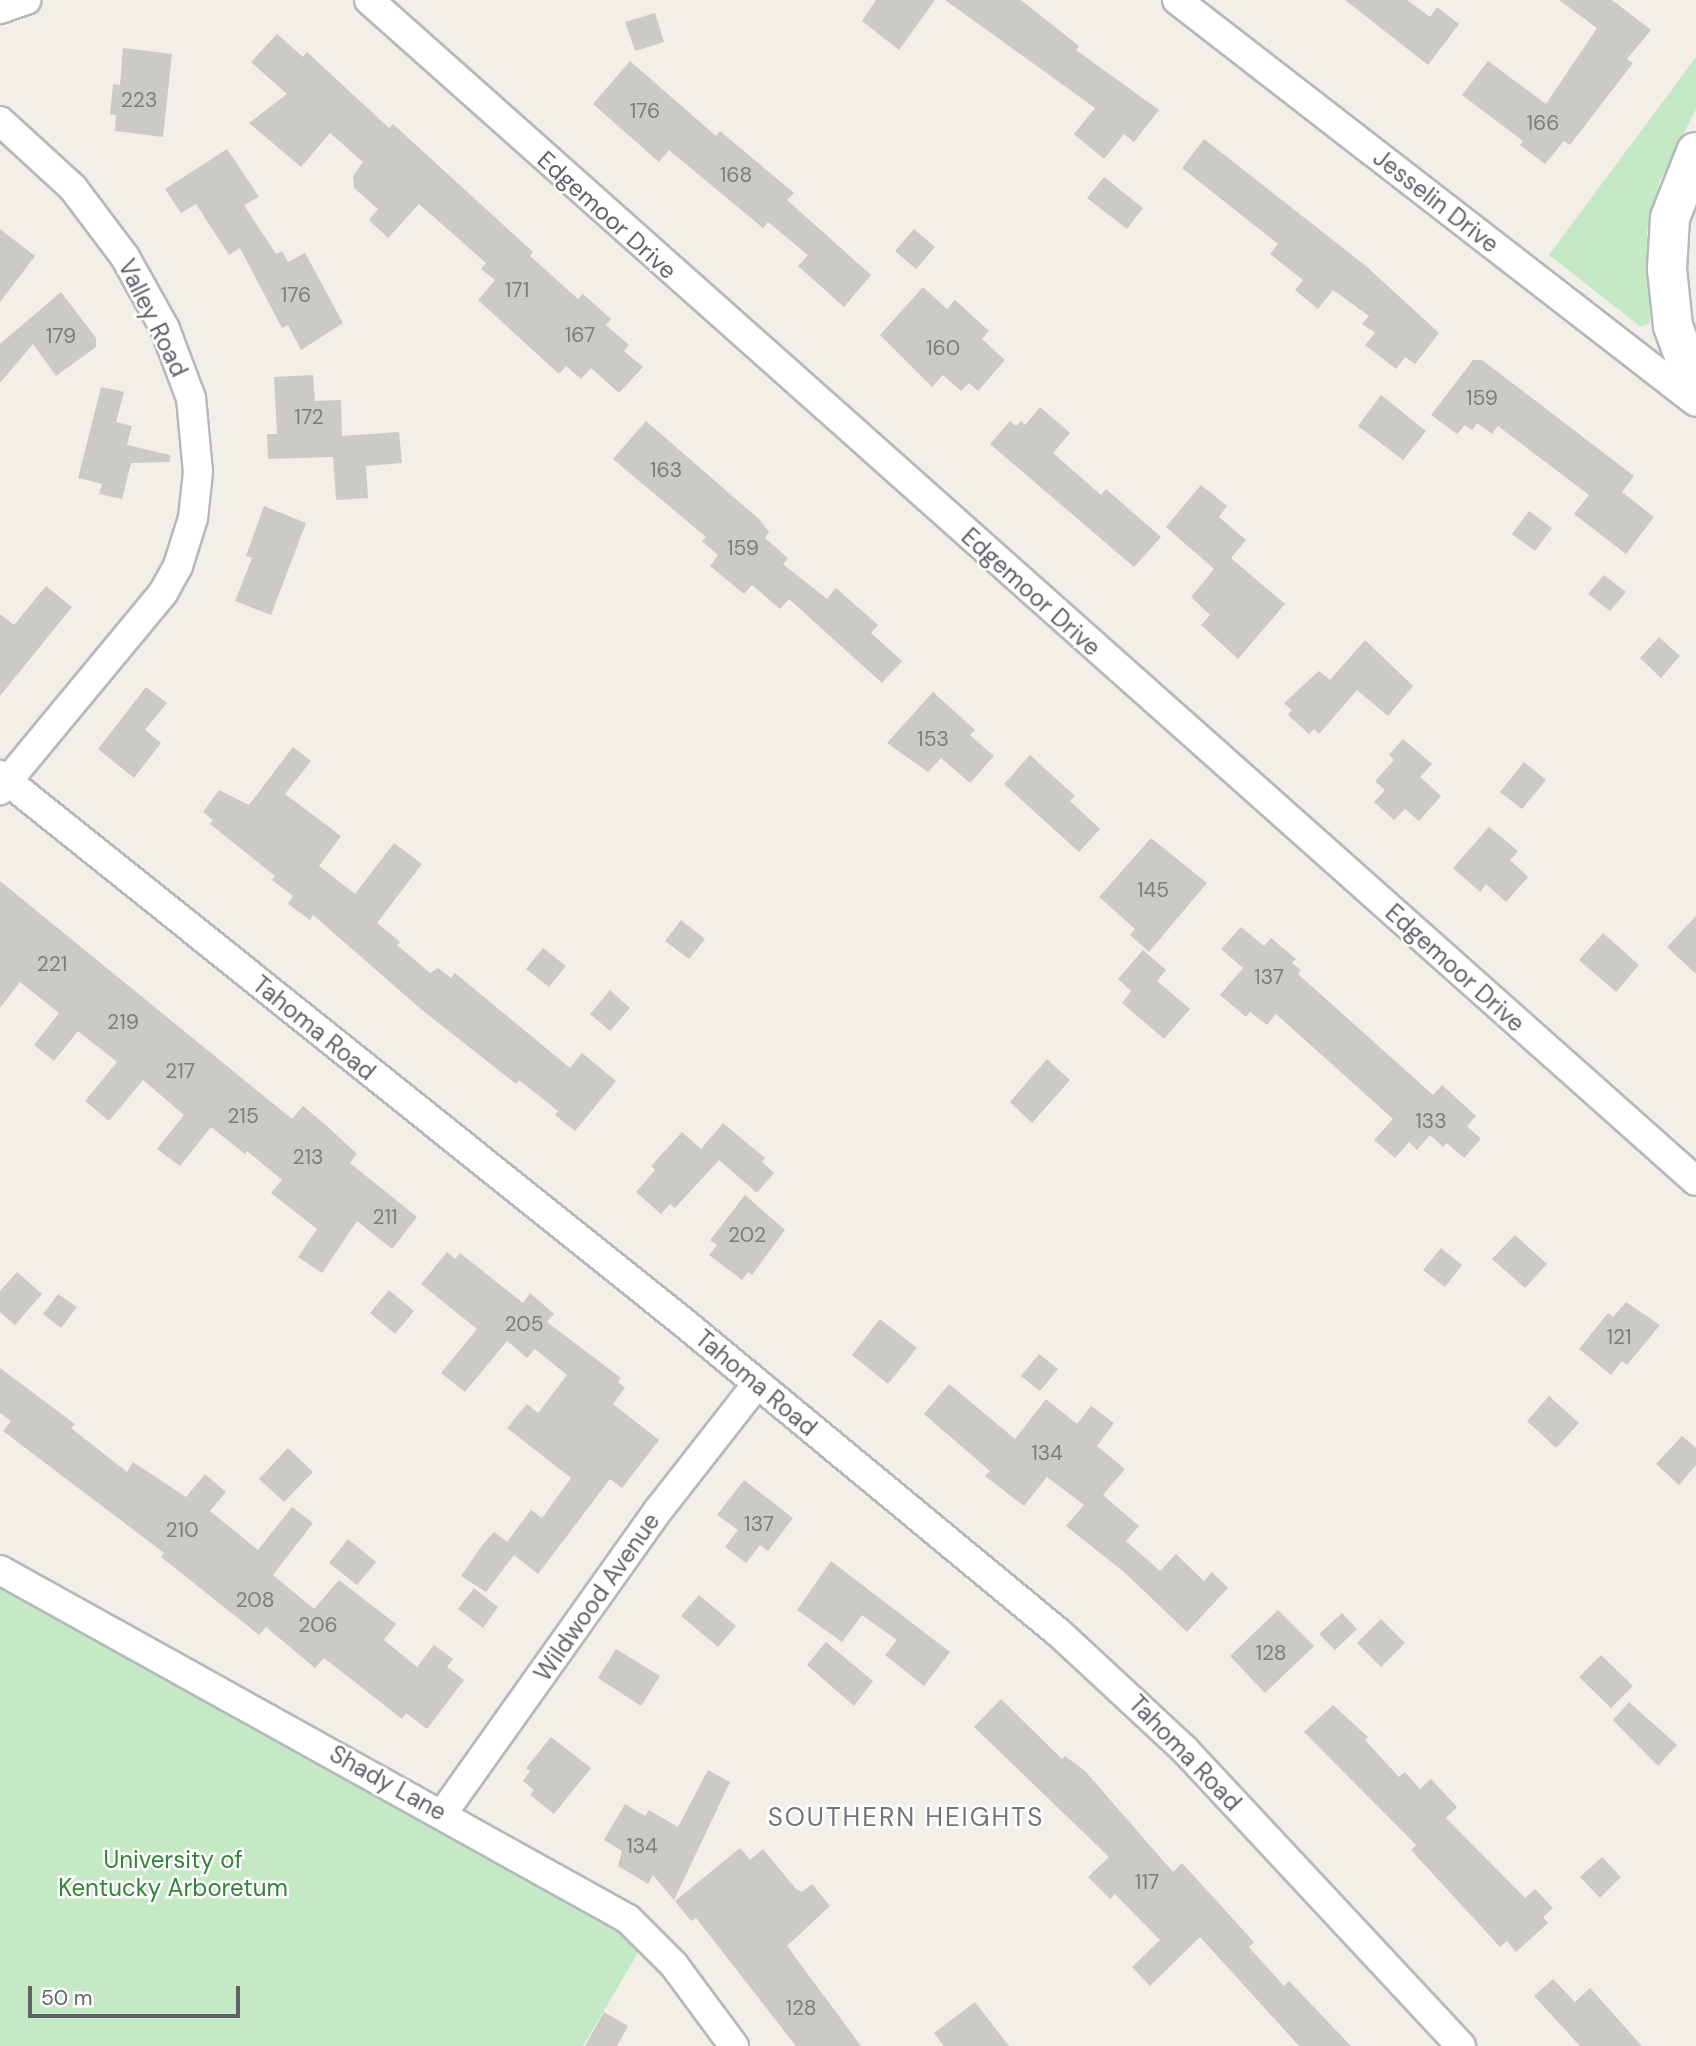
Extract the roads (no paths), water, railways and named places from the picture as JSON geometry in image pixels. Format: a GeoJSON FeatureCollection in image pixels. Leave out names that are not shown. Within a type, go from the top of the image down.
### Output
{"type":"FeatureCollection","features":[{"type":"Feature","properties":{"kind":"street"},"geometry":{"type":"LineString","coordinates":[[0,9],[26,0]]}},
{"type":"Feature","properties":{"kind":"street","name":"Edgemoor Drive"},"geometry":{"type":"LineString","coordinates":[[369,0],[1696,1181]]}},
{"type":"Feature","properties":{"kind":"street","name":"Jesselin Drive"},"geometry":{"type":"LineString","coordinates":[[1177,0],[1696,402]]}},
{"type":"Feature","properties":{"kind":"street","name":"Valley Road"},"geometry":{"type":"LineString","coordinates":[[0,121],[73,188],[125,257],[165,329],[187,386],[198,472],[193,518],[178,566],[163,593],[3,783]]}},
{"type":"Feature","properties":{"kind":"street"},"geometry":{"type":"LineString","coordinates":[[1696,152],[1670,218],[1667,269],[1673,326],[1696,389]]}},
{"type":"Feature","properties":{"kind":"street","name":"Tahoma Road"},"geometry":{"type":"LineString","coordinates":[[3,783],[756,1385],[1058,1632],[1184,1749],[1461,2046]]}},
{"type":"Feature","properties":{"kind":"street","name":"Wildwood Avenue"},"geometry":{"type":"LineString","coordinates":[[443,1813],[660,1508],[756,1385]]}},
{"type":"Feature","properties":{"kind":"street","name":"Shady Lane"},"geometry":{"type":"LineString","coordinates":[[0,1570],[443,1813],[628,1919],[674,1965],[733,2046]]}},
{"type":"Feature","properties":{"kind":"district","name":"SOUTHERN HEIGHTS"},"geometry":{"type":"Point","coordinates":[906,1818]}},
{"type":"Feature","properties":{"kind":"park label","name":"University of Kentucky Arboretum"},"geometry":{"type":"Point","coordinates":[173,1874]}}]}
